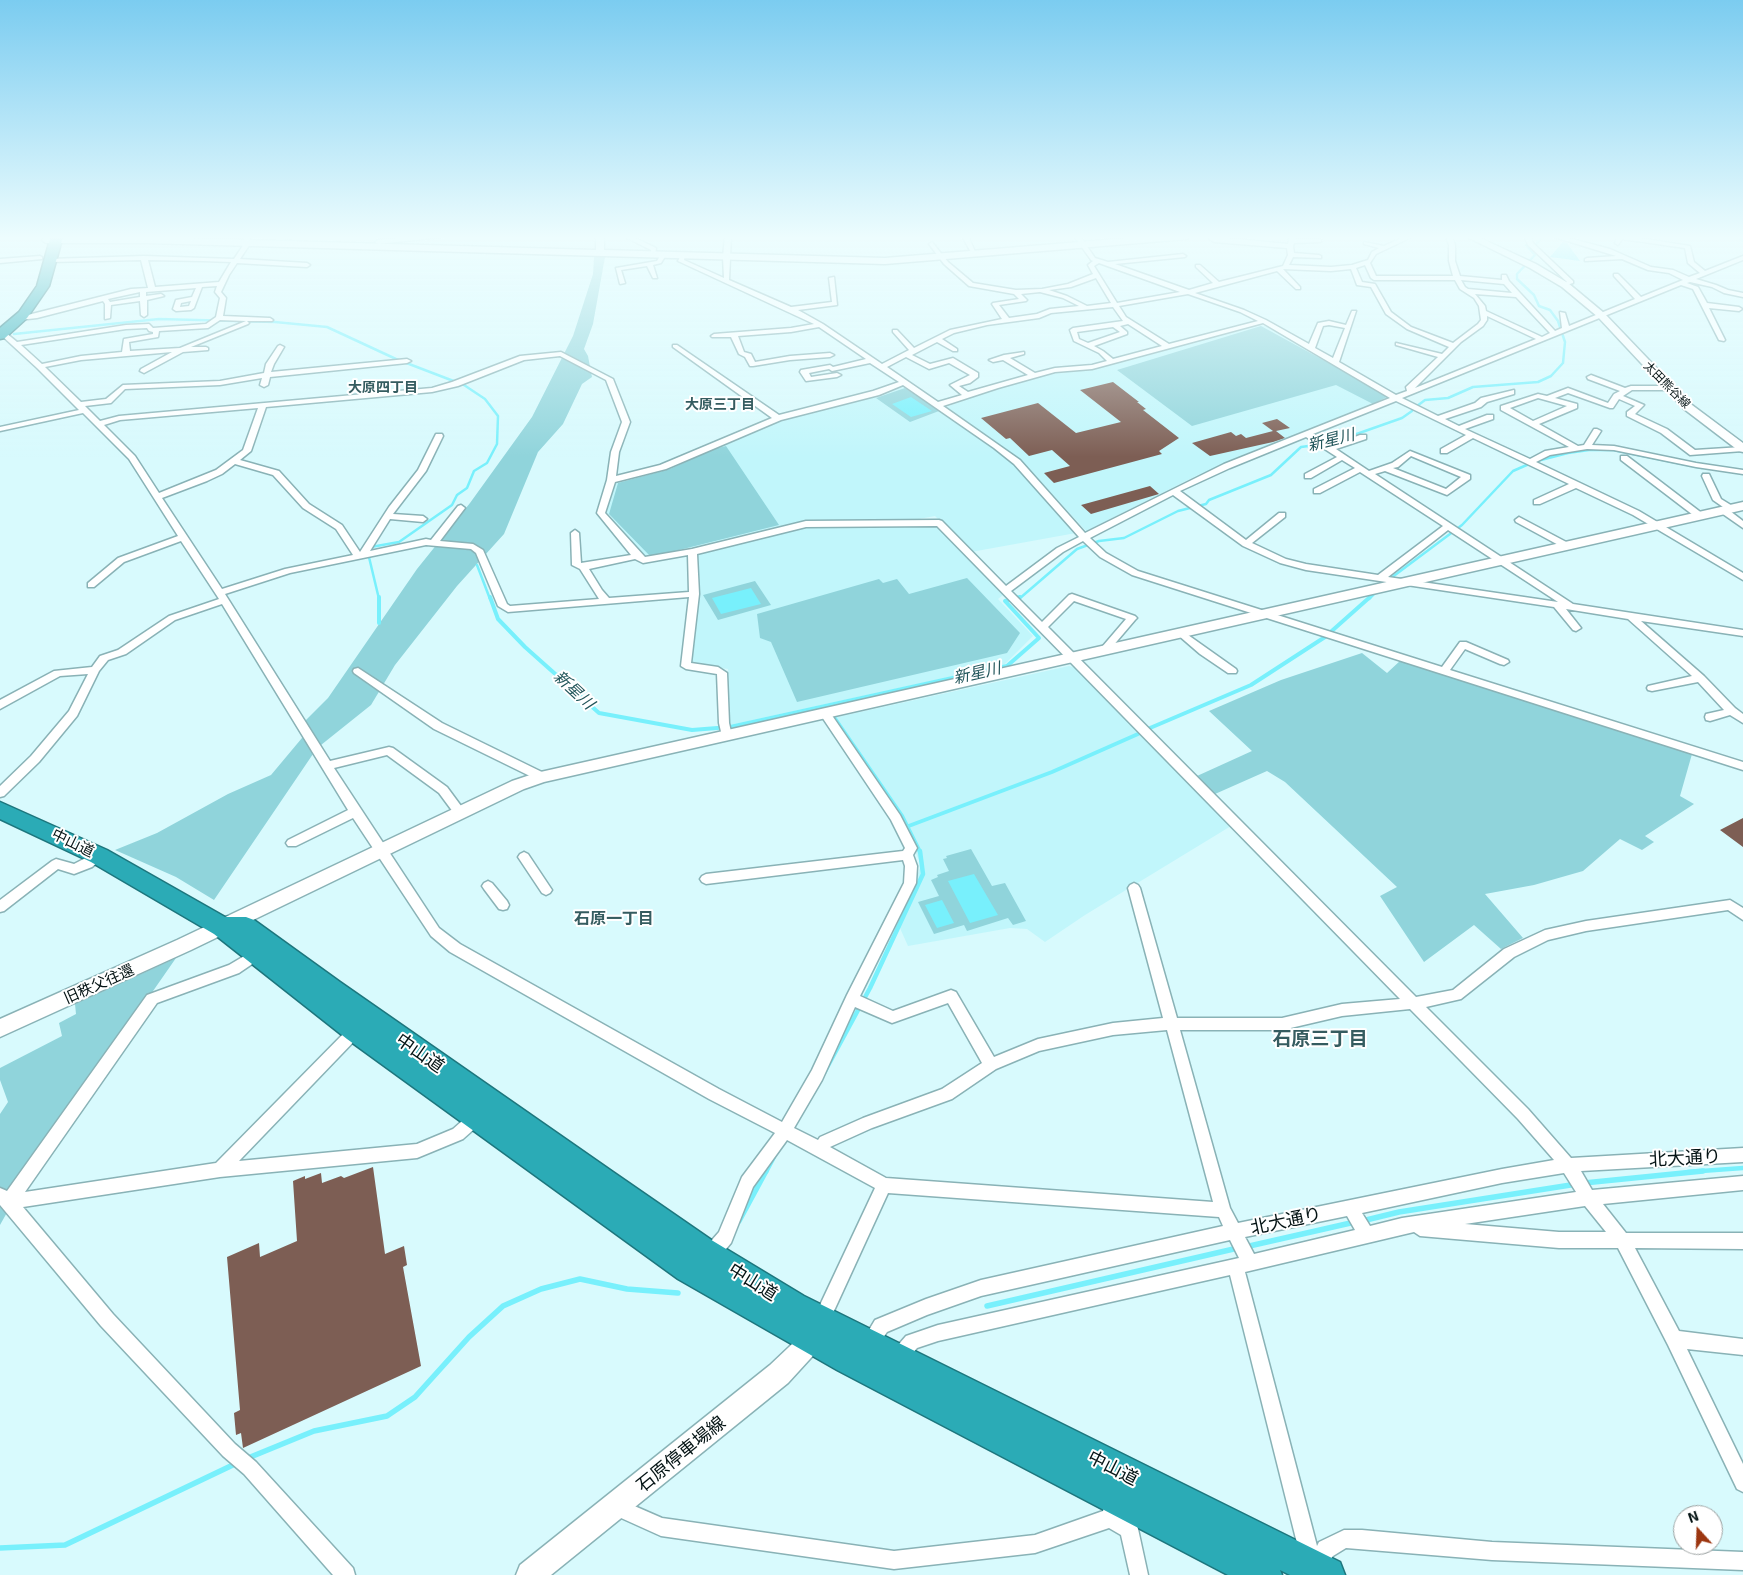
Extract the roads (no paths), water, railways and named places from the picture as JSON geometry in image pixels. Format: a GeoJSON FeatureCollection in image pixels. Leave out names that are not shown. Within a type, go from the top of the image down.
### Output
{"type":"FeatureCollection","features":[{"type":"Feature","properties":{"kind":"highway"},"geometry":{"type":"LineString","coordinates":[[1,331],[16,310]]}},
{"type":"Feature","properties":{"kind":"highway"},"geometry":{"type":"LineString","coordinates":[[1,331],[19,318],[25,310]]}},
{"type":"Feature","properties":{"kind":"highway","name":"中山道"},"geometry":{"type":"LineString","coordinates":[[0,810],[99,856],[222,928],[256,954],[710,1255],[787,1303],[816,1330]]}},
{"type":"Feature","properties":{"kind":"highway","name":"中山道"},"geometry":{"type":"LineString","coordinates":[[222,928],[246,927],[476,1118],[689,1268],[879,1362],[1318,1573]]}},
{"type":"Feature","properties":{"kind":"highway","name":"中山道"},"geometry":{"type":"LineString","coordinates":[[879,1362],[1113,1507],[1264,1575]]}},
{"type":"Feature","properties":{"kind":"street"},"geometry":{"type":"LineString","coordinates":[[19,318],[37,316],[60,310]]}},
{"type":"Feature","properties":{"kind":"street"},"geometry":{"type":"LineString","coordinates":[[107,318],[108,310]]}},
{"type":"Feature","properties":{"kind":"street"},"geometry":{"type":"LineString","coordinates":[[144,310],[144,315]]}},
{"type":"Feature","properties":{"kind":"street"},"geometry":{"type":"LineString","coordinates":[[15,344],[126,327],[149,326],[151,330],[208,326],[217,319],[220,310]]}},
{"type":"Feature","properties":{"kind":"street"},"geometry":{"type":"LineString","coordinates":[[793,310],[820,325],[905,382],[1018,462],[1086,538],[1116,564],[1135,572],[1743,766]]}},
{"type":"Feature","properties":{"kind":"street"},"geometry":{"type":"LineString","coordinates":[[996,310],[1006,319]]}},
{"type":"Feature","properties":{"kind":"street"},"geometry":{"type":"LineString","coordinates":[[882,367],[952,332],[1006,319],[1069,310]]}},
{"type":"Feature","properties":{"kind":"street"},"geometry":{"type":"LineString","coordinates":[[1117,310],[1128,322],[1168,347]]}},
{"type":"Feature","properties":{"kind":"street"},"geometry":{"type":"LineString","coordinates":[[1238,310],[1264,321],[1457,429],[1636,513],[1743,578]]}},
{"type":"Feature","properties":{"kind":"street"},"geometry":{"type":"LineString","coordinates":[[1387,310],[1409,328],[1454,346]]}},
{"type":"Feature","properties":{"kind":"street"},"geometry":{"type":"LineString","coordinates":[[1532,310],[1556,334]]}},
{"type":"Feature","properties":{"kind":"street","name":"太田熊谷線"},"geometry":{"type":"LineString","coordinates":[[1594,310],[1668,388],[1703,419],[1743,449]]}},
{"type":"Feature","properties":{"kind":"street"},"geometry":{"type":"LineString","coordinates":[[1007,593],[1060,550],[1174,491],[1306,433],[1615,310]]}},
{"type":"Feature","properties":{"kind":"street"},"geometry":{"type":"LineString","coordinates":[[1706,310],[1722,340]]}},
{"type":"Feature","properties":{"kind":"street"},"geometry":{"type":"LineString","coordinates":[[1336,363],[1354,312]]}},
{"type":"Feature","properties":{"kind":"street"},"geometry":{"type":"LineString","coordinates":[[1400,396],[1454,346],[1481,325],[1484,320],[1482,312]]}},
{"type":"Feature","properties":{"kind":"street"},"geometry":{"type":"LineString","coordinates":[[1482,312],[1541,339]]}},
{"type":"Feature","properties":{"kind":"street"},"geometry":{"type":"LineString","coordinates":[[1562,313],[1566,330]]}},
{"type":"Feature","properties":{"kind":"street"},"geometry":{"type":"LineString","coordinates":[[217,319],[270,320]]}},
{"type":"Feature","properties":{"kind":"street"},"geometry":{"type":"LineString","coordinates":[[938,406],[1056,370],[1092,367],[1264,321]]}},
{"type":"Feature","properties":{"kind":"street"},"geometry":{"type":"LineString","coordinates":[[1112,362],[1101,352],[1076,340],[1072,330],[1128,322]]}},
{"type":"Feature","properties":{"kind":"street"},"geometry":{"type":"LineString","coordinates":[[144,371],[181,350],[215,334],[246,323]]}},
{"type":"Feature","properties":{"kind":"street"},"geometry":{"type":"LineString","coordinates":[[1311,348],[1320,324],[1329,323],[1348,327]]}},
{"type":"Feature","properties":{"kind":"street"},"geometry":{"type":"LineString","coordinates":[[714,336],[791,330],[820,325]]}},
{"type":"Feature","properties":{"kind":"street"},"geometry":{"type":"LineString","coordinates":[[1086,346],[1125,333],[1114,325]]}},
{"type":"Feature","properties":{"kind":"street"},"geometry":{"type":"LineString","coordinates":[[126,354],[126,340],[156,336],[156,329]]}},
{"type":"Feature","properties":{"kind":"street"},"geometry":{"type":"LineString","coordinates":[[1,331],[40,366],[132,458],[222,597],[355,812],[435,932],[456,948],[714,1094],[820,1149],[884,1185],[1222,1210]]}},
{"type":"Feature","properties":{"kind":"street"},"geometry":{"type":"LineString","coordinates":[[895,331],[910,353],[929,367],[950,360],[976,375],[967,381],[954,385],[968,396]]}},
{"type":"Feature","properties":{"kind":"street"},"geometry":{"type":"LineString","coordinates":[[734,335],[741,353],[748,356],[753,364],[790,358],[830,355]]}},
{"type":"Feature","properties":{"kind":"street"},"geometry":{"type":"LineString","coordinates":[[938,339],[955,350]]}},
{"type":"Feature","properties":{"kind":"street"},"geometry":{"type":"LineString","coordinates":[[1398,344],[1443,356]]}},
{"type":"Feature","properties":{"kind":"street"},"geometry":{"type":"LineString","coordinates":[[675,346],[778,418]]}},
{"type":"Feature","properties":{"kind":"street"},"geometry":{"type":"LineString","coordinates":[[264,385],[280,347]]}},
{"type":"Feature","properties":{"kind":"street"},"geometry":{"type":"LineString","coordinates":[[40,366],[81,358],[206,349]]}},
{"type":"Feature","properties":{"kind":"street"},"geometry":{"type":"LineString","coordinates":[[993,360],[1022,353]]}},
{"type":"Feature","properties":{"kind":"street"},"geometry":{"type":"LineString","coordinates":[[99,424],[119,418],[432,390],[457,383],[523,358],[561,354],[609,379],[626,422],[615,452],[601,513],[637,556],[643,560],[692,552],[806,524],[939,523],[1524,1114],[1568,1165],[1589,1199],[1623,1241],[1674,1340],[1743,1483]]}},
{"type":"Feature","properties":{"kind":"street"},"geometry":{"type":"LineString","coordinates":[[821,356],[831,368],[872,360]]}},
{"type":"Feature","properties":{"kind":"street"},"geometry":{"type":"LineString","coordinates":[[1004,357],[1034,376]]}},
{"type":"Feature","properties":{"kind":"street"},"geometry":{"type":"LineString","coordinates":[[0,429],[108,400],[123,387],[220,383],[267,375],[403,362]]}},
{"type":"Feature","properties":{"kind":"street"},"geometry":{"type":"LineString","coordinates":[[1591,377],[1625,391]]}},
{"type":"Feature","properties":{"kind":"street"},"geometry":{"type":"LineString","coordinates":[[610,480],[663,467],[778,418],[876,393],[905,382]]}},
{"type":"Feature","properties":{"kind":"street"},"geometry":{"type":"LineString","coordinates":[[1547,399],[1568,390],[1610,406],[1617,396],[1631,388],[1668,388]]}},
{"type":"Feature","properties":{"kind":"street"},"geometry":{"type":"LineString","coordinates":[[1438,419],[1478,405],[1484,400],[1511,392]]}},
{"type":"Feature","properties":{"kind":"street"},"geometry":{"type":"LineString","coordinates":[[1533,424],[1574,406],[1538,396],[1504,408],[1576,448]]}},
{"type":"Feature","properties":{"kind":"street"},"geometry":{"type":"LineString","coordinates":[[1617,396],[1640,405],[1630,414],[1664,431],[1693,453],[1743,449]]}},
{"type":"Feature","properties":{"kind":"street"},"geometry":{"type":"LineString","coordinates":[[157,497],[204,479],[234,460],[250,446],[263,405]]}},
{"type":"Feature","properties":{"kind":"street"},"geometry":{"type":"LineString","coordinates":[[1457,429],[1490,417]]}},
{"type":"Feature","properties":{"kind":"street"},"geometry":{"type":"LineString","coordinates":[[1587,447],[1597,431]]}},
{"type":"Feature","properties":{"kind":"street"},"geometry":{"type":"LineString","coordinates":[[1306,433],[1572,608]]}},
{"type":"Feature","properties":{"kind":"street"},"geometry":{"type":"LineString","coordinates":[[361,557],[422,471],[439,436]]}},
{"type":"Feature","properties":{"kind":"street"},"geometry":{"type":"LineString","coordinates":[[1444,451],[1471,436]]}},
{"type":"Feature","properties":{"kind":"street"},"geometry":{"type":"LineString","coordinates":[[1328,448],[1363,437]]}},
{"type":"Feature","properties":{"kind":"street"},"geometry":{"type":"LineString","coordinates":[[1529,463],[1548,453],[1576,448],[1614,448],[1696,465],[1743,472]]}},
{"type":"Feature","properties":{"kind":"street"},"geometry":{"type":"LineString","coordinates":[[1368,474],[1387,469],[1410,453],[1467,477],[1447,492],[1387,469]]}},
{"type":"Feature","properties":{"kind":"street"},"geometry":{"type":"LineString","coordinates":[[1308,476],[1342,457]]}},
{"type":"Feature","properties":{"kind":"street"},"geometry":{"type":"LineString","coordinates":[[1624,458],[1700,516]]}},
{"type":"Feature","properties":{"kind":"street"},"geometry":{"type":"LineString","coordinates":[[234,460],[276,473],[306,506],[340,527],[361,557]]}},
{"type":"Feature","properties":{"kind":"street"},"geometry":{"type":"LineString","coordinates":[[1317,491],[1360,469]]}},
{"type":"Feature","properties":{"kind":"street"},"geometry":{"type":"LineString","coordinates":[[1706,476],[1717,500],[1732,508],[1743,525]]}},
{"type":"Feature","properties":{"kind":"street"},"geometry":{"type":"LineString","coordinates":[[1537,502],[1575,484]]}},
{"type":"Feature","properties":{"kind":"street"},"geometry":{"type":"LineString","coordinates":[[1174,491],[1246,544],[1283,561],[1306,567],[1382,581],[1404,581],[1743,633]]}},
{"type":"Feature","properties":{"kind":"street"},"geometry":{"type":"LineString","coordinates":[[434,542],[461,508]]}},
{"type":"Feature","properties":{"kind":"street"},"geometry":{"type":"LineString","coordinates":[[1404,581],[1732,508]]}},
{"type":"Feature","properties":{"kind":"street"},"geometry":{"type":"LineString","coordinates":[[1246,544],[1282,515]]}},
{"type":"Feature","properties":{"kind":"street"},"geometry":{"type":"LineString","coordinates":[[389,516],[423,519]]}},
{"type":"Feature","properties":{"kind":"street"},"geometry":{"type":"LineString","coordinates":[[1519,520],[1567,546]]}},
{"type":"Feature","properties":{"kind":"street"},"geometry":{"type":"LineString","coordinates":[[1074,658],[1369,591],[1447,527]]}},
{"type":"Feature","properties":{"kind":"street"},"geometry":{"type":"LineString","coordinates":[[575,533],[577,565],[583,568],[598,592],[607,601]]}},
{"type":"Feature","properties":{"kind":"street"},"geometry":{"type":"LineString","coordinates":[[91,585],[121,560],[183,538]]}},
{"type":"Feature","properties":{"kind":"street"},"geometry":{"type":"LineString","coordinates":[[0,793],[35,759],[74,713],[95,670],[104,658],[122,652],[172,618],[288,571],[426,542],[434,542],[473,547],[480,552],[503,606],[508,609],[694,594]]}},
{"type":"Feature","properties":{"kind":"street"},"geometry":{"type":"LineString","coordinates":[[692,552],[694,594],[686,666],[718,670],[722,674],[726,731]]}},
{"type":"Feature","properties":{"kind":"street"},"geometry":{"type":"LineString","coordinates":[[583,568],[637,556]]}},
{"type":"Feature","properties":{"kind":"street"},"geometry":{"type":"LineString","coordinates":[[1043,627],[1072,597],[1132,618],[1107,647],[1109,650]]}},
{"type":"Feature","properties":{"kind":"street"},"geometry":{"type":"LineString","coordinates":[[1557,605],[1576,628]]}},
{"type":"Feature","properties":{"kind":"street"},"geometry":{"type":"LineString","coordinates":[[1631,617],[1739,715]]}},
{"type":"Feature","properties":{"kind":"street"},"geometry":{"type":"LineString","coordinates":[[1182,633],[1204,652],[1232,671]]}},
{"type":"Feature","properties":{"kind":"street"},"geometry":{"type":"LineString","coordinates":[[1445,670],[1463,644],[1504,662]]}},
{"type":"Feature","properties":{"kind":"street","name":"旧秩父往還"},"geometry":{"type":"LineString","coordinates":[[0,1028],[222,928],[518,785],[542,777],[726,731],[830,713],[1074,658]]}},
{"type":"Feature","properties":{"kind":"street"},"geometry":{"type":"LineString","coordinates":[[0,705],[58,673],[95,670]]}},
{"type":"Feature","properties":{"kind":"street"},"geometry":{"type":"LineString","coordinates":[[358,671],[438,726],[542,777]]}},
{"type":"Feature","properties":{"kind":"street"},"geometry":{"type":"LineString","coordinates":[[1652,688],[1700,678]]}},
{"type":"Feature","properties":{"kind":"street"},"geometry":{"type":"LineString","coordinates":[[710,1255],[725,1237],[747,1182],[790,1134],[852,999],[910,883],[911,866],[908,855],[911,848],[896,818],[830,713]]}},
{"type":"Feature","properties":{"kind":"street"},"geometry":{"type":"LineString","coordinates":[[1710,717],[1739,715]]}},
{"type":"Feature","properties":{"kind":"street"},"geometry":{"type":"LineString","coordinates":[[327,766],[389,751],[443,790],[460,813]]}},
{"type":"Feature","properties":{"kind":"street"},"geometry":{"type":"LineString","coordinates":[[292,843],[355,812]]}},
{"type":"Feature","properties":{"kind":"street"},"geometry":{"type":"LineString","coordinates":[[706,879],[908,855]]}},
{"type":"Feature","properties":{"kind":"street"},"geometry":{"type":"LineString","coordinates":[[0,907],[56,864],[74,868],[88,864],[99,856]]}},
{"type":"Feature","properties":{"kind":"street"},"geometry":{"type":"LineString","coordinates":[[524,857],[546,890]]}},
{"type":"Feature","properties":{"kind":"street"},"geometry":{"type":"LineString","coordinates":[[488,886],[503,905]]}},
{"type":"Feature","properties":{"kind":"street"},"geometry":{"type":"LineString","coordinates":[[1134,888],[1222,1210],[1233,1233],[1243,1264],[1318,1573]]}},
{"type":"Feature","properties":{"kind":"street"},"geometry":{"type":"LineString","coordinates":[[820,1149],[825,1142],[947,1094],[991,1065],[1038,1046],[1113,1029],[1170,1024],[1282,1024],[1342,1010],[1414,1003],[1456,995],[1509,953],[1545,935],[1586,926],[1730,905],[1743,915]]}},
{"type":"Feature","properties":{"kind":"street"},"geometry":{"type":"LineString","coordinates":[[4,1199],[152,999],[234,969],[256,954]]}},
{"type":"Feature","properties":{"kind":"street"},"geometry":{"type":"LineString","coordinates":[[852,999],[892,1017],[951,996],[991,1065]]}},
{"type":"Feature","properties":{"kind":"street"},"geometry":{"type":"LineString","coordinates":[[220,1170],[363,1024]]}},
{"type":"Feature","properties":{"kind":"street"},"geometry":{"type":"LineString","coordinates":[[4,1199],[220,1170],[417,1151],[458,1134],[476,1118]]}},
{"type":"Feature","properties":{"kind":"street","name":"北大通り"},"geometry":{"type":"LineString","coordinates":[[879,1362],[880,1326],[926,1307],[981,1288],[1502,1176],[1568,1165],[1743,1155]]}},
{"type":"Feature","properties":{"kind":"street","name":"北大通り"},"geometry":{"type":"LineString","coordinates":[[879,1362],[912,1342],[938,1333],[1402,1226],[1589,1199],[1743,1183]]}},
{"type":"Feature","properties":{"kind":"street"},"geometry":{"type":"LineString","coordinates":[[816,1330],[884,1185]]}},
{"type":"Feature","properties":{"kind":"street"},"geometry":{"type":"LineString","coordinates":[[4,1199],[107,1320],[229,1450],[250,1468],[346,1575]]}},
{"type":"Feature","properties":{"kind":"street"},"geometry":{"type":"LineString","coordinates":[[1351,1208],[1366,1234]]}},
{"type":"Feature","properties":{"kind":"street"},"geometry":{"type":"LineString","coordinates":[[1402,1226],[1559,1240],[1743,1240]]}},
{"type":"Feature","properties":{"kind":"street","name":"石原停車場線"},"geometry":{"type":"LineString","coordinates":[[530,1575],[779,1374],[816,1330]]}},
{"type":"Feature","properties":{"kind":"street"},"geometry":{"type":"LineString","coordinates":[[1674,1340],[1743,1347]]}},
{"type":"Feature","properties":{"kind":"street"},"geometry":{"type":"LineString","coordinates":[[616,1507],[660,1527],[894,1560],[1035,1544],[1113,1507],[1129,1529],[1139,1575]]}},
{"type":"Feature","properties":{"kind":"street"},"geometry":{"type":"LineString","coordinates":[[1318,1573],[1326,1549],[1344,1539],[1492,1551],[1743,1561]]}},
{"type":"Feature","properties":{"kind":"waterway","name":"新星川"},"geometry":{"type":"LineString","coordinates":[[1417,406],[1425,400],[1448,398],[1473,387],[1538,382],[1551,376],[1563,363],[1565,342],[1558,321],[1549,310]]}},
{"type":"Feature","properties":{"kind":"waterway","name":"新星川"},"geometry":{"type":"LineString","coordinates":[[14,334],[159,319],[275,322],[327,327],[396,359],[464,385],[485,399],[498,416],[497,444],[487,463],[474,471],[467,488],[457,495],[452,505],[399,542],[371,547],[368,553],[379,599]]}},
{"type":"Feature","properties":{"kind":"waterway","name":"新星川"},"geometry":{"type":"LineString","coordinates":[[1019,599],[1077,549],[1099,541],[1124,538],[1178,511],[1206,504],[1209,500],[1271,475],[1301,447],[1331,443],[1402,418],[1412,411]]}},
{"type":"Feature","properties":{"kind":"waterway"},"geometry":{"type":"LineString","coordinates":[[1537,461],[1568,453],[1589,450],[1613,450],[1702,468]]}},
{"type":"Feature","properties":{"kind":"waterway"},"geometry":{"type":"LineString","coordinates":[[1387,581],[1462,525],[1513,471],[1529,464]]}},
{"type":"Feature","properties":{"kind":"waterway","name":"新星川"},"geometry":{"type":"LineString","coordinates":[[477,565],[490,599]]}},
{"type":"Feature","properties":{"kind":"waterway"},"geometry":{"type":"LineString","coordinates":[[1369,599],[1377,591]]}},
{"type":"Feature","properties":{"kind":"waterway","name":"新星川"},"geometry":{"type":"LineString","coordinates":[[490,597],[498,619],[525,647],[599,713],[692,730],[730,727],[1007,666],[1039,638],[1005,601],[1020,597]]}},
{"type":"Feature","properties":{"kind":"waterway"},"geometry":{"type":"LineString","coordinates":[[1150,728],[1251,685],[1325,637],[1370,597]]}},
{"type":"Feature","properties":{"kind":"waterway","name":"新星川"},"geometry":{"type":"LineString","coordinates":[[379,599],[379,623]]}},
{"type":"Feature","properties":{"kind":"waterway"},"geometry":{"type":"LineString","coordinates":[[831,713],[902,816],[907,827]]}},
{"type":"Feature","properties":{"kind":"waterway"},"geometry":{"type":"LineString","coordinates":[[907,827],[1052,772],[1138,734]]}},
{"type":"Feature","properties":{"kind":"waterway"},"geometry":{"type":"LineString","coordinates":[[907,827],[920,852]]}},
{"type":"Feature","properties":{"kind":"waterway"},"geometry":{"type":"LineString","coordinates":[[824,1073],[870,988],[923,874],[920,851]]}},
{"type":"Feature","properties":{"kind":"waterway"},"geometry":{"type":"LineString","coordinates":[[766,1172],[774,1157]]}},
{"type":"Feature","properties":{"kind":"waterway"},"geometry":{"type":"LineString","coordinates":[[1688,1172],[1743,1168]]}},
{"type":"Feature","properties":{"kind":"waterway"},"geometry":{"type":"LineString","coordinates":[[739,1221],[766,1171]]}},
{"type":"Feature","properties":{"kind":"waterway"},"geometry":{"type":"LineString","coordinates":[[1584,1183],[1703,1171]]}},
{"type":"Feature","properties":{"kind":"waterway"},"geometry":{"type":"LineString","coordinates":[[1362,1221],[1399,1212],[1577,1184]]}},
{"type":"Feature","properties":{"kind":"waterway"},"geometry":{"type":"LineString","coordinates":[[1245,1247],[1355,1222]]}},
{"type":"Feature","properties":{"kind":"waterway"},"geometry":{"type":"LineString","coordinates":[[987,1306],[1238,1248]]}},
{"type":"Feature","properties":{"kind":"waterway"},"geometry":{"type":"LineString","coordinates":[[248,1458],[314,1431],[387,1416],[415,1397],[469,1337],[503,1306],[541,1289],[580,1279],[627,1289],[678,1293]]}},
{"type":"Feature","properties":{"kind":"waterway"},"geometry":{"type":"LineString","coordinates":[[0,1548],[65,1545],[237,1463]]}},
{"type":"Feature","properties":{"kind":"district","name":"大原四丁目"},"geometry":{"type":"Point","coordinates":[383,387]}},
{"type":"Feature","properties":{"kind":"district","name":"大原三丁目"},"geometry":{"type":"Point","coordinates":[720,404]}},
{"type":"Feature","properties":{"kind":"district","name":"石原一丁目"},"geometry":{"type":"Point","coordinates":[614,919]}},
{"type":"Feature","properties":{"kind":"district","name":"石原三丁目"},"geometry":{"type":"Point","coordinates":[1320,1039]}}]}
